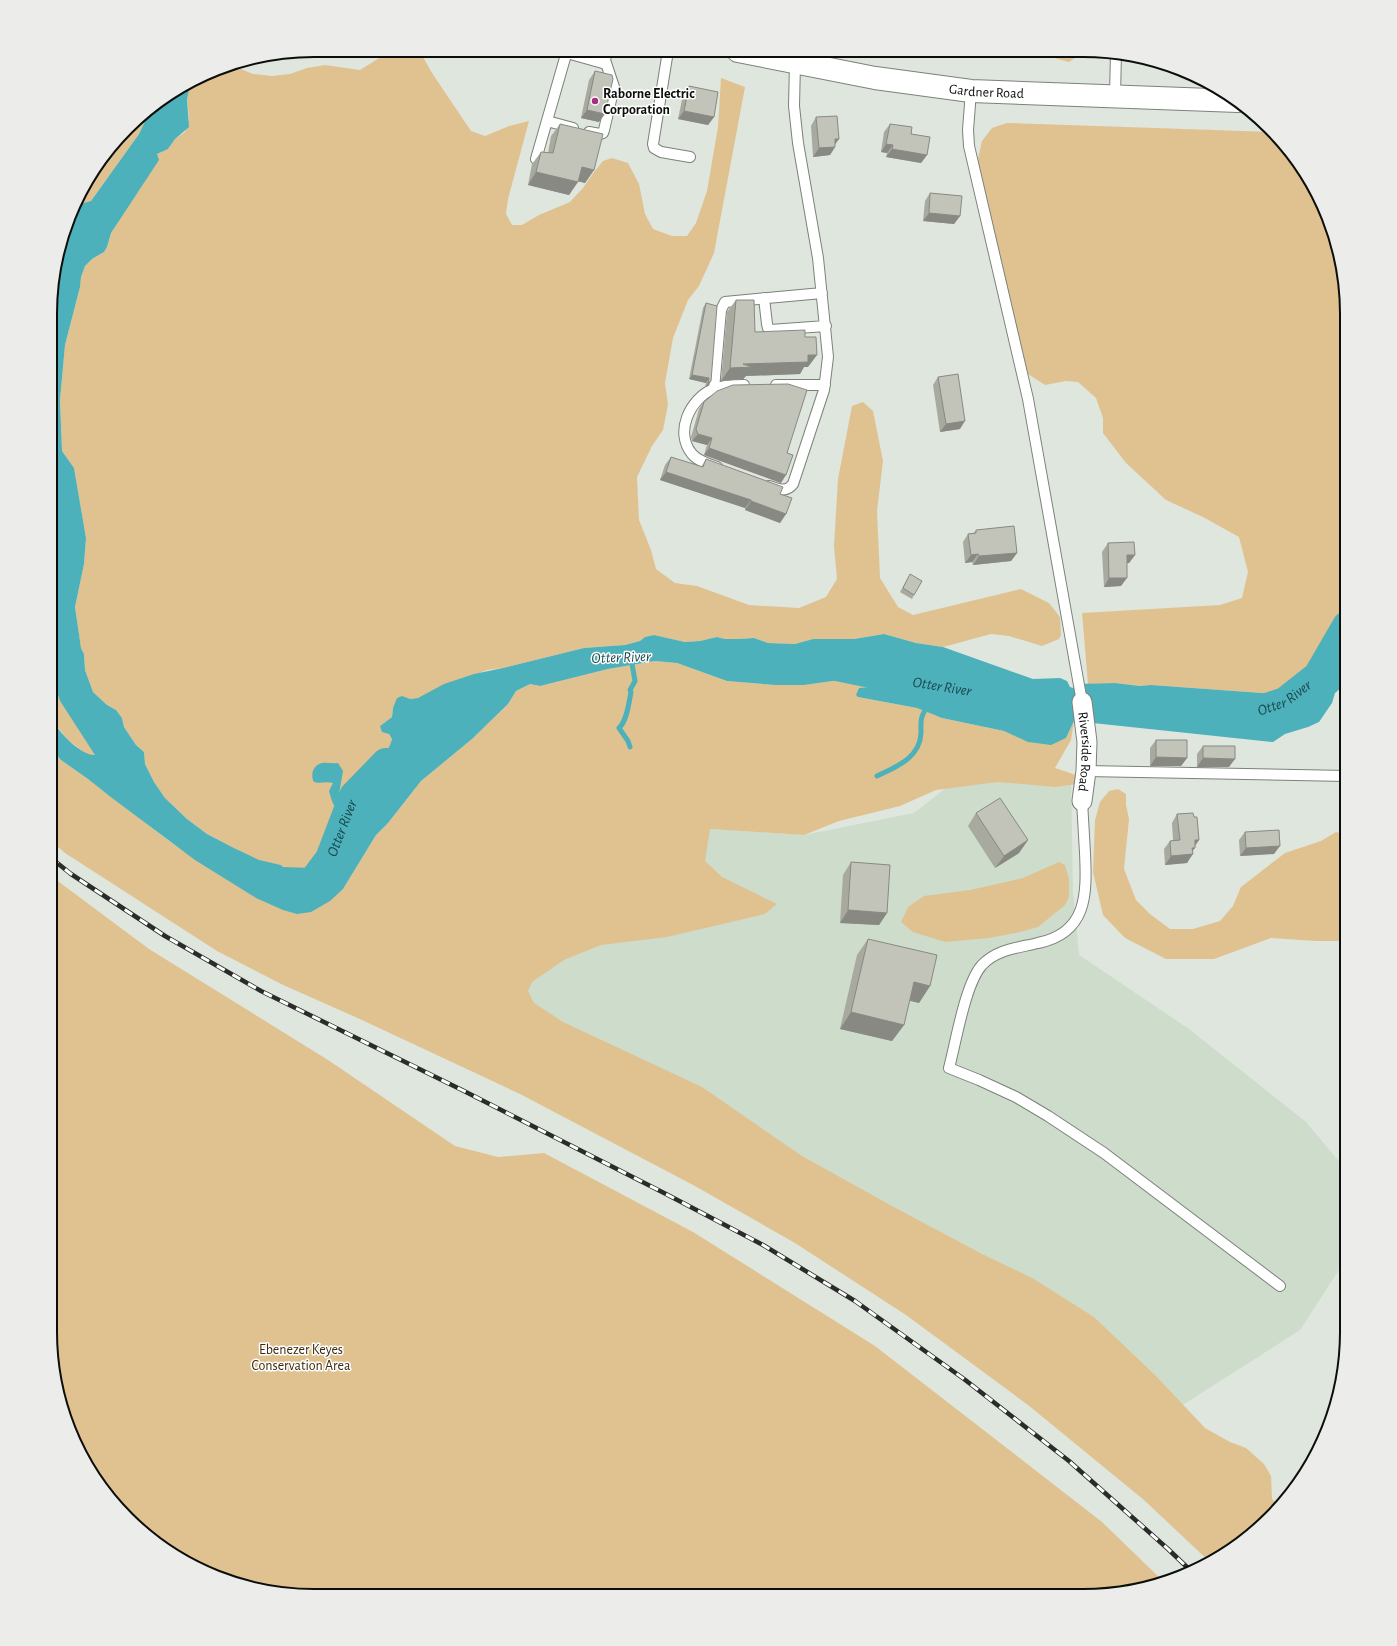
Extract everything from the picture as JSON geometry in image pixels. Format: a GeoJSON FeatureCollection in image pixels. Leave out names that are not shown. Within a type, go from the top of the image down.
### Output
{"type":"FeatureCollection","features":[{"type":"Feature","properties":{"kind":"main road","name":"Gardner Road"},"geometry":{"type":"LineString","coordinates":[[766,57],[875,78],[971,91],[1227,101]]}},
{"type":"Feature","properties":{"kind":"street","name":"Riverside Road"},"geometry":{"type":"LineString","coordinates":[[1082,702],[1087,742],[1086,771],[1082,802]]}},
{"type":"Feature","properties":{"kind":"lane"},"geometry":{"type":"LineString","coordinates":[[536,159],[566,57]]}},
{"type":"Feature","properties":{"kind":"lane"},"geometry":{"type":"LineString","coordinates":[[583,57],[606,64]]}},
{"type":"Feature","properties":{"kind":"lane"},"geometry":{"type":"LineString","coordinates":[[547,121],[597,134],[603,133],[614,87],[606,64],[607,57]]}},
{"type":"Feature","properties":{"kind":"lane"},"geometry":{"type":"LineString","coordinates":[[667,57],[653,144],[654,148],[661,152],[690,157]]}},
{"type":"Feature","properties":{"kind":"lane"},"geometry":{"type":"LineString","coordinates":[[1115,96],[1116,59]]}},
{"type":"Feature","properties":{"kind":"lane"},"geometry":{"type":"LineString","coordinates":[[763,484],[784,490],[790,489],[793,484],[825,385],[828,357],[818,258],[798,143],[794,106],[795,63]]}},
{"type":"Feature","properties":{"kind":"lane"},"geometry":{"type":"LineString","coordinates":[[971,91],[968,130],[970,146],[1028,399],[1082,702]]}},
{"type":"Feature","properties":{"kind":"lane"},"geometry":{"type":"LineString","coordinates":[[714,389],[721,310],[725,302],[822,294]]}},
{"type":"Feature","properties":{"kind":"lane"},"geometry":{"type":"LineString","coordinates":[[764,298],[766,324],[770,330],[826,326]]}},
{"type":"Feature","properties":{"kind":"lane"},"geometry":{"type":"LineString","coordinates":[[727,471],[698,459],[688,447],[684,437],[684,428],[694,404],[702,395],[714,389],[727,386],[825,385]]}},
{"type":"Feature","properties":{"kind":"lane"},"geometry":{"type":"LineString","coordinates":[[1086,771],[1340,776]]}},
{"type":"Feature","properties":{"kind":"lane"},"geometry":{"type":"LineString","coordinates":[[1082,802],[1086,882],[1084,902],[1077,918],[1067,930],[1054,939],[998,952],[982,965],[975,975],[967,993],[949,1068],[1012,1095],[1048,1116],[1104,1153],[1280,1286]]}},
{"type":"Feature","properties":{"kind":"shaded area"},"geometry":{"type":"Polygon","coordinates":[[[960,777],[1071,778],[1073,892],[1079,955],[1189,1029],[1306,1122],[1340,1163],[1340,1268],[1300,1330],[1181,1406],[524,1008],[511,989],[710,829],[804,835],[914,813],[960,777]]]}},
{"type":"Feature","properties":{"kind":"green space"},"geometry":{"type":"Polygon","coordinates":[[[381,57],[423,57],[471,131],[485,136],[509,126],[529,121],[508,199],[506,214],[512,225],[522,225],[539,215],[570,202],[583,188],[603,161],[612,158],[628,163],[639,184],[645,214],[653,229],[672,236],[687,236],[696,223],[707,191],[718,127],[721,78],[745,87],[714,253],[699,286],[688,300],[673,338],[665,383],[668,405],[663,430],[652,446],[637,477],[639,520],[651,550],[656,569],[675,583],[697,586],[749,605],[799,608],[826,597],[837,579],[834,546],[838,479],[852,406],[863,402],[873,411],[883,461],[877,511],[880,578],[898,607],[913,615],[1021,589],[1049,603],[1060,617],[1061,635],[1059,639],[1042,646],[1009,636],[991,634],[943,647],[916,643],[884,634],[854,639],[813,639],[795,644],[768,643],[754,638],[725,639],[717,637],[700,641],[685,642],[654,635],[625,645],[584,648],[503,668],[487,670],[418,698],[410,699],[393,708],[392,717],[380,726],[392,739],[391,747],[368,773],[356,798],[345,830],[341,855],[322,873],[311,876],[287,871],[281,865],[259,861],[207,834],[187,819],[165,798],[154,782],[145,764],[144,752],[136,745],[124,727],[122,718],[116,710],[107,705],[93,692],[85,670],[84,654],[81,648],[75,607],[84,564],[86,538],[74,468],[62,451],[60,400],[65,345],[85,266],[92,259],[104,252],[111,233],[140,187],[157,154],[168,149],[175,139],[185,132],[189,119],[187,97],[182,93],[200,83],[239,68],[253,74],[272,76],[290,74],[307,68],[325,65],[360,70],[381,57]]]}},
{"type":"Feature","properties":{"kind":"green space"},"geometry":{"type":"Polygon","coordinates":[[[1050,57],[1076,57],[1069,62],[1050,57]]]}},
{"type":"Feature","properties":{"kind":"green space"},"geometry":{"type":"Polygon","coordinates":[[[146,120],[139,134],[91,201],[84,204],[82,203],[91,185],[110,157],[132,132],[146,120]]]}},
{"type":"Feature","properties":{"kind":"green space"},"geometry":{"type":"Polygon","coordinates":[[[1007,123],[1265,132],[1287,157],[1306,185],[1314,200],[1326,231],[1338,280],[1340,314],[1340,651],[1318,678],[1311,684],[1295,691],[1294,696],[1301,698],[1301,700],[1288,700],[1275,694],[1151,685],[1140,686],[1115,683],[1088,684],[1082,613],[1220,605],[1242,598],[1248,572],[1239,537],[1203,517],[1166,500],[1126,463],[1103,433],[1103,418],[1096,398],[1078,382],[1066,381],[1045,385],[1028,374],[977,163],[982,141],[992,128],[1007,123]]]}},
{"type":"Feature","properties":{"kind":"green space"},"geometry":{"type":"Polygon","coordinates":[[[655,661],[677,663],[727,681],[775,685],[804,685],[905,671],[933,675],[945,680],[945,690],[910,690],[888,685],[859,688],[858,697],[917,708],[942,718],[1004,731],[1029,742],[1051,744],[1066,738],[1074,721],[1071,740],[1055,768],[1073,774],[1081,779],[1078,784],[1055,787],[998,782],[936,790],[900,806],[839,821],[804,835],[710,829],[705,861],[722,877],[777,904],[765,914],[667,937],[601,945],[564,960],[532,982],[528,991],[534,1003],[563,1022],[702,1087],[802,1156],[982,1254],[1034,1279],[1094,1317],[1156,1376],[1205,1428],[1230,1442],[1246,1448],[1264,1464],[1271,1476],[1272,1499],[1276,1503],[1240,1536],[1206,1558],[1144,1500],[1028,1405],[906,1315],[795,1243],[695,1186],[520,1094],[281,984],[217,951],[65,853],[57,846],[57,755],[61,760],[173,844],[256,898],[343,889],[376,835],[388,823],[421,781],[472,739],[508,704],[516,691],[530,684],[540,686],[608,669],[655,661]]]}},
{"type":"Feature","properties":{"kind":"green space"},"geometry":{"type":"Polygon","coordinates":[[[57,692],[60,701],[95,756],[90,755],[78,748],[60,731],[57,724],[57,692]]]}},
{"type":"Feature","properties":{"kind":"green space"},"geometry":{"type":"Polygon","coordinates":[[[1118,789],[1126,794],[1126,805],[1129,819],[1124,869],[1136,900],[1150,914],[1170,929],[1193,929],[1220,921],[1233,906],[1241,887],[1285,853],[1321,841],[1336,832],[1340,833],[1340,941],[1271,938],[1214,959],[1166,959],[1125,938],[1103,915],[1093,872],[1095,820],[1100,802],[1109,791],[1118,789]]]}},
{"type":"Feature","properties":{"kind":"green space"},"geometry":{"type":"Polygon","coordinates":[[[1059,862],[1065,865],[1069,879],[1069,897],[1065,905],[1038,927],[989,938],[945,942],[913,932],[901,922],[908,907],[924,896],[970,890],[1023,878],[1059,862]]]}},
{"type":"Feature","properties":{"kind":"green space","name":"Ebenezer Keyes Conservation Area"},"geometry":{"type":"Polygon","coordinates":[[[57,880],[149,949],[328,1060],[455,1146],[498,1157],[544,1153],[693,1232],[875,1346],[1102,1522],[1159,1577],[1117,1587],[1083,1589],[314,1589],[280,1587],[247,1580],[200,1563],[185,1555],[157,1536],[132,1514],[100,1475],[83,1446],[71,1415],[62,1382],[59,1366],[57,1332],[57,880]]]}},
{"type":"Feature","properties":{"kind":"water"},"geometry":{"type":"Polygon","coordinates":[[[189,89],[187,99],[189,127],[175,139],[168,149],[157,154],[159,160],[111,233],[104,252],[92,259],[85,266],[65,345],[60,400],[62,451],[74,468],[86,538],[84,564],[75,607],[81,648],[84,654],[85,670],[93,692],[107,705],[116,710],[122,718],[124,727],[136,745],[144,752],[145,764],[154,782],[165,798],[187,819],[207,834],[259,860],[281,865],[287,871],[311,876],[322,873],[341,855],[345,830],[350,819],[337,809],[331,799],[329,791],[333,783],[314,782],[312,773],[314,768],[319,764],[338,763],[343,771],[338,800],[340,805],[345,808],[352,806],[366,776],[388,749],[392,739],[389,734],[382,732],[380,726],[392,717],[393,708],[397,698],[402,696],[410,699],[418,698],[444,684],[474,674],[584,648],[625,645],[654,635],[685,642],[700,641],[717,637],[725,639],[754,638],[768,643],[795,644],[813,639],[854,639],[884,634],[916,643],[943,647],[1033,679],[1060,678],[1067,681],[1070,687],[1073,688],[1077,684],[1115,683],[1140,686],[1151,685],[1275,694],[1288,700],[1298,700],[1301,698],[1292,694],[1295,691],[1304,689],[1323,673],[1340,650],[1340,689],[1335,693],[1332,703],[1319,722],[1285,734],[1273,742],[1074,721],[1066,738],[1051,745],[1028,742],[1004,731],[942,718],[917,708],[858,697],[856,695],[859,688],[888,685],[910,690],[945,690],[945,680],[925,674],[905,671],[804,685],[775,685],[727,681],[677,663],[655,661],[608,669],[540,686],[530,684],[516,691],[508,704],[472,739],[421,781],[388,823],[376,835],[343,889],[330,901],[311,912],[297,914],[283,910],[256,898],[195,860],[61,760],[57,755],[57,726],[67,739],[79,749],[95,755],[60,701],[57,692],[57,314],[59,280],[66,247],[82,202],[84,203],[91,201],[139,134],[146,120],[171,100],[189,89]]]}},
{"type":"Feature","properties":{"kind":"building","name":"Raborne Electric Corporation"},"geometry":{"type":"Polygon","coordinates":[[[595,71],[612,75],[613,79],[605,114],[587,110],[595,71]]]}},
{"type":"Feature","properties":{"kind":"building"},"geometry":{"type":"Polygon","coordinates":[[[689,86],[718,92],[714,117],[684,111],[689,86]]]}},
{"type":"Feature","properties":{"kind":"building"},"geometry":{"type":"Polygon","coordinates":[[[837,116],[839,139],[835,139],[835,147],[819,148],[816,117],[837,116]]]}},
{"type":"Feature","properties":{"kind":"building"},"geometry":{"type":"Polygon","coordinates":[[[560,124],[603,134],[594,170],[582,167],[578,182],[536,172],[541,152],[553,153],[560,124]]]}},
{"type":"Feature","properties":{"kind":"building"},"geometry":{"type":"Polygon","coordinates":[[[890,124],[912,127],[911,134],[930,137],[927,155],[892,149],[893,145],[886,144],[890,124]]]}},
{"type":"Feature","properties":{"kind":"building"},"geometry":{"type":"Polygon","coordinates":[[[930,193],[962,196],[960,216],[929,213],[930,193]]]}},
{"type":"Feature","properties":{"kind":"building"},"geometry":{"type":"Polygon","coordinates":[[[736,300],[754,300],[755,332],[805,330],[805,337],[816,337],[817,355],[808,355],[808,362],[743,364],[752,367],[730,368],[736,300]]]}},
{"type":"Feature","properties":{"kind":"building"},"geometry":{"type":"Polygon","coordinates":[[[706,303],[717,306],[711,381],[708,383],[709,378],[692,375],[706,303]]]}},
{"type":"Feature","properties":{"kind":"building"},"geometry":{"type":"Polygon","coordinates":[[[958,374],[965,421],[946,424],[938,377],[958,374]]]}},
{"type":"Feature","properties":{"kind":"building"},"geometry":{"type":"Polygon","coordinates":[[[788,384],[807,390],[787,453],[793,455],[786,475],[709,448],[712,438],[698,434],[696,429],[704,402],[717,391],[733,385],[788,384]]]}},
{"type":"Feature","properties":{"kind":"building"},"geometry":{"type":"Polygon","coordinates":[[[671,457],[703,467],[706,459],[783,487],[780,494],[792,498],[786,514],[751,500],[666,472],[671,457]]]}},
{"type":"Feature","properties":{"kind":"building"},"geometry":{"type":"Polygon","coordinates":[[[1014,526],[1017,553],[979,556],[978,554],[971,555],[968,534],[976,533],[976,530],[1014,526]]]}},
{"type":"Feature","properties":{"kind":"building"},"geometry":{"type":"Polygon","coordinates":[[[1134,542],[1135,555],[1127,555],[1127,578],[1109,578],[1108,543],[1134,542]]]}},
{"type":"Feature","properties":{"kind":"building"},"geometry":{"type":"Polygon","coordinates":[[[910,574],[922,581],[914,595],[903,588],[910,574]]]}},
{"type":"Feature","properties":{"kind":"building"},"geometry":{"type":"Polygon","coordinates":[[[1156,740],[1187,740],[1187,758],[1156,757],[1156,740]]]}},
{"type":"Feature","properties":{"kind":"building"},"geometry":{"type":"Polygon","coordinates":[[[1203,746],[1235,746],[1235,759],[1203,758],[1203,746]]]}},
{"type":"Feature","properties":{"kind":"building"},"geometry":{"type":"Polygon","coordinates":[[[1000,798],[1028,840],[1004,856],[976,813],[1000,798]]]}},
{"type":"Feature","properties":{"kind":"building"},"geometry":{"type":"Polygon","coordinates":[[[1193,813],[1194,817],[1197,817],[1199,840],[1195,840],[1195,848],[1192,848],[1193,854],[1171,856],[1170,841],[1180,840],[1177,814],[1193,813]]]}},
{"type":"Feature","properties":{"kind":"building"},"geometry":{"type":"Polygon","coordinates":[[[1279,830],[1280,846],[1246,848],[1245,832],[1279,830]]]}},
{"type":"Feature","properties":{"kind":"building"},"geometry":{"type":"Polygon","coordinates":[[[851,862],[890,865],[887,913],[848,910],[851,862]]]}},
{"type":"Feature","properties":{"kind":"building"},"geometry":{"type":"Polygon","coordinates":[[[868,939],[937,955],[930,986],[914,982],[904,1025],[851,1012],[868,939]]]}},
{"type":"Feature","properties":{"kind":"waterway","name":"Otter River"},"geometry":{"type":"LineString","coordinates":[[1249,714],[1285,702],[1318,676],[1340,638]]}},
{"type":"Feature","properties":{"kind":"waterway"},"geometry":{"type":"LineString","coordinates":[[630,747],[628,741],[619,728],[626,716],[631,692],[630,690],[635,681],[631,658]]}},
{"type":"Feature","properties":{"kind":"waterway","name":"Otter River"},"geometry":{"type":"LineString","coordinates":[[837,666],[915,682],[985,693]]}},
{"type":"Feature","properties":{"kind":"waterway"},"geometry":{"type":"LineString","coordinates":[[877,776],[899,765],[912,755],[920,742],[921,722],[927,707]]}},
{"type":"Feature","properties":{"kind":"waterway","name":"Otter River"},"geometry":{"type":"LineString","coordinates":[[282,882],[312,883],[330,859],[354,796],[386,763]]}},
{"type":"Feature","properties":{"kind":"railway"},"geometry":{"type":"LineString","coordinates":[[57,863],[71,874],[165,936],[261,991],[462,1090],[666,1194],[763,1245],[855,1301],[964,1379],[1069,1461],[1187,1567]]}},
{"type":"Feature","properties":{"kind":"place","name":"Raborne Electric Corporation"},"geometry":{"type":"Point","coordinates":[595,101]}}]}
